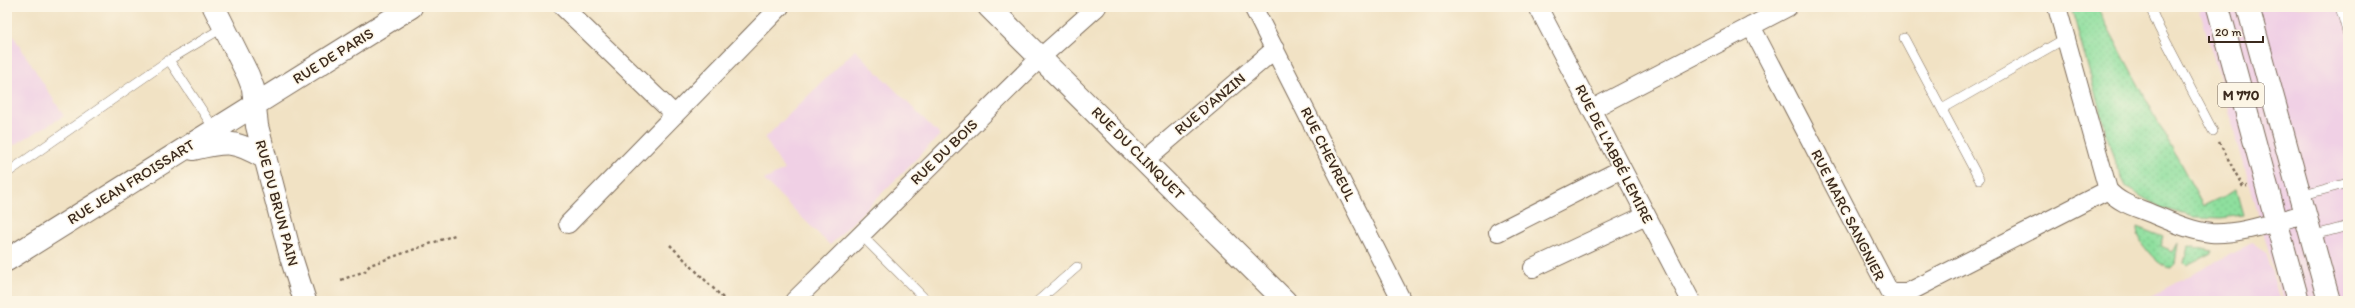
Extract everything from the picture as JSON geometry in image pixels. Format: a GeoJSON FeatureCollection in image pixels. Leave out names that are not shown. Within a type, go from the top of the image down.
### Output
{"type":"FeatureCollection","features":[{"type":"Feature","properties":{"kind":"main road","name":"RUE DE PARIS"},"geometry":{"type":"LineString","coordinates":[[254,104],[411,7]]}},
{"type":"Feature","properties":{"kind":"main road","name":"RUE DU CLINQUET"},"geometry":{"type":"LineString","coordinates":[[989,7],[1145,160],[1276,298]]}},
{"type":"Feature","properties":{"kind":"main road","name":"M 770"},"geometry":{"type":"LineString","coordinates":[[2218,7],[2275,222],[2298,301]]}},
{"type":"Feature","properties":{"kind":"main road","name":"M 770"},"geometry":{"type":"LineString","coordinates":[[2248,7],[2329,301]]}},
{"type":"Feature","properties":{"kind":"main road","name":"RUE DU BRUN PAIN"},"geometry":{"type":"LineString","coordinates":[[220,13],[248,75],[257,126],[265,158],[291,257],[305,301]]}},
{"type":"Feature","properties":{"kind":"main road","name":"RUE JEAN FROISSART"},"geometry":{"type":"LineString","coordinates":[[7,260],[254,104]]}},
{"type":"Feature","properties":{"kind":"main road"},"geometry":{"type":"LineString","coordinates":[[179,152],[228,142],[247,147],[265,158]]}},
{"type":"Feature","properties":{"kind":"street"},"geometry":{"type":"LineString","coordinates":[[563,7],[675,115]]}},
{"type":"Feature","properties":{"kind":"street"},"geometry":{"type":"LineString","coordinates":[[568,224],[780,7]]}},
{"type":"Feature","properties":{"kind":"street","name":"RUE DU BOIS"},"geometry":{"type":"LineString","coordinates":[[794,301],[1041,57],[1097,7]]}},
{"type":"Feature","properties":{"kind":"street","name":"RUE CHEVREUL"},"geometry":{"type":"LineString","coordinates":[[1253,7],[1402,301]]}},
{"type":"Feature","properties":{"kind":"street","name":"RUE DE L'ABBÉ LEMIRE"},"geometry":{"type":"LineString","coordinates":[[1538,7],[1691,301]]}},
{"type":"Feature","properties":{"kind":"street"},"geometry":{"type":"LineString","coordinates":[[1592,110],[1788,7]]}},
{"type":"Feature","properties":{"kind":"street"},"geometry":{"type":"LineString","coordinates":[[2057,7],[2108,190],[2113,195],[2129,205],[2203,232],[2234,231],[2275,222],[2302,205]]}},
{"type":"Feature","properties":{"kind":"street","name":"RUE MARC SANGNIER"},"geometry":{"type":"LineString","coordinates":[[1751,26],[1889,291],[1907,293],[2108,190]]}},
{"type":"Feature","properties":{"kind":"street","name":"RUE D'ANZIN"},"geometry":{"type":"LineString","coordinates":[[1145,160],[1275,49]]}},
{"type":"Feature","properties":{"kind":"street"},"geometry":{"type":"LineString","coordinates":[[1498,232],[1622,169]]}},
{"type":"Feature","properties":{"kind":"street"},"geometry":{"type":"LineString","coordinates":[[1533,268],[1646,214]]}},
{"type":"Feature","properties":{"kind":"lane"},"geometry":{"type":"LineString","coordinates":[[2150,7],[2159,28],[2213,131]]}},
{"type":"Feature","properties":{"kind":"lane"},"geometry":{"type":"LineString","coordinates":[[2340,7],[2348,35]]}},
{"type":"Feature","properties":{"kind":"lane"},"geometry":{"type":"LineString","coordinates":[[7,173],[169,60],[220,13]]}},
{"type":"Feature","properties":{"kind":"lane"},"geometry":{"type":"LineString","coordinates":[[1904,38],[1979,179]]}},
{"type":"Feature","properties":{"kind":"lane"},"geometry":{"type":"LineString","coordinates":[[1942,109],[2066,38]]}},
{"type":"Feature","properties":{"kind":"lane"},"geometry":{"type":"LineString","coordinates":[[169,60],[215,130]]}},
{"type":"Feature","properties":{"kind":"lane"},"geometry":{"type":"LineString","coordinates":[[2302,205],[2348,183]]}},
{"type":"Feature","properties":{"kind":"lane"},"geometry":{"type":"LineString","coordinates":[[2311,236],[2348,226]]}},
{"type":"Feature","properties":{"kind":"lane"},"geometry":{"type":"LineString","coordinates":[[861,235],[927,301]]}},
{"type":"Feature","properties":{"kind":"lane"},"geometry":{"type":"LineString","coordinates":[[1038,301],[1077,267]]}},
{"type":"Feature","properties":{"kind":"path"},"geometry":{"type":"LineString","coordinates":[[341,280],[365,271],[370,265],[455,236]]}},
{"type":"Feature","properties":{"kind":"path"},"geometry":{"type":"LineString","coordinates":[[670,245],[726,301]]}},
{"type":"Feature","properties":{"kind":"shaded area"},"geometry":{"type":"Polygon","coordinates":[[[2199,7],[2348,7],[2348,301],[2283,301],[2199,7]]]}},
{"type":"Feature","properties":{"kind":"shaded area"},"geometry":{"type":"Polygon","coordinates":[[[7,26],[64,116],[7,149],[7,26]]]}},
{"type":"Feature","properties":{"kind":"shaded area"},"geometry":{"type":"Polygon","coordinates":[[[855,50],[940,135],[830,245],[764,180],[784,170],[765,138],[855,50]]]}},
{"type":"Feature","properties":{"kind":"shaded area"},"geometry":{"type":"Polygon","coordinates":[[[2252,243],[2266,251],[2280,301],[2141,301],[2252,243]]]}},
{"type":"Feature","properties":{"kind":"green space"},"geometry":{"type":"Polygon","coordinates":[[[2071,7],[2097,7],[2203,206],[2236,190],[2243,215],[2221,218],[2194,217],[2161,208],[2127,188],[2116,167],[2071,7]]]}},
{"type":"Feature","properties":{"kind":"green space"},"geometry":{"type":"Polygon","coordinates":[[[2137,227],[2163,237],[2160,246],[2173,251],[2178,242],[2175,264],[2171,268],[2160,263],[2148,252],[2140,239],[2137,227]]]}},
{"type":"Feature","properties":{"kind":"green space"},"geometry":{"type":"Polygon","coordinates":[[[2190,246],[2212,251],[2212,253],[2187,266],[2184,263],[2188,247],[2190,246]]]}}]}
